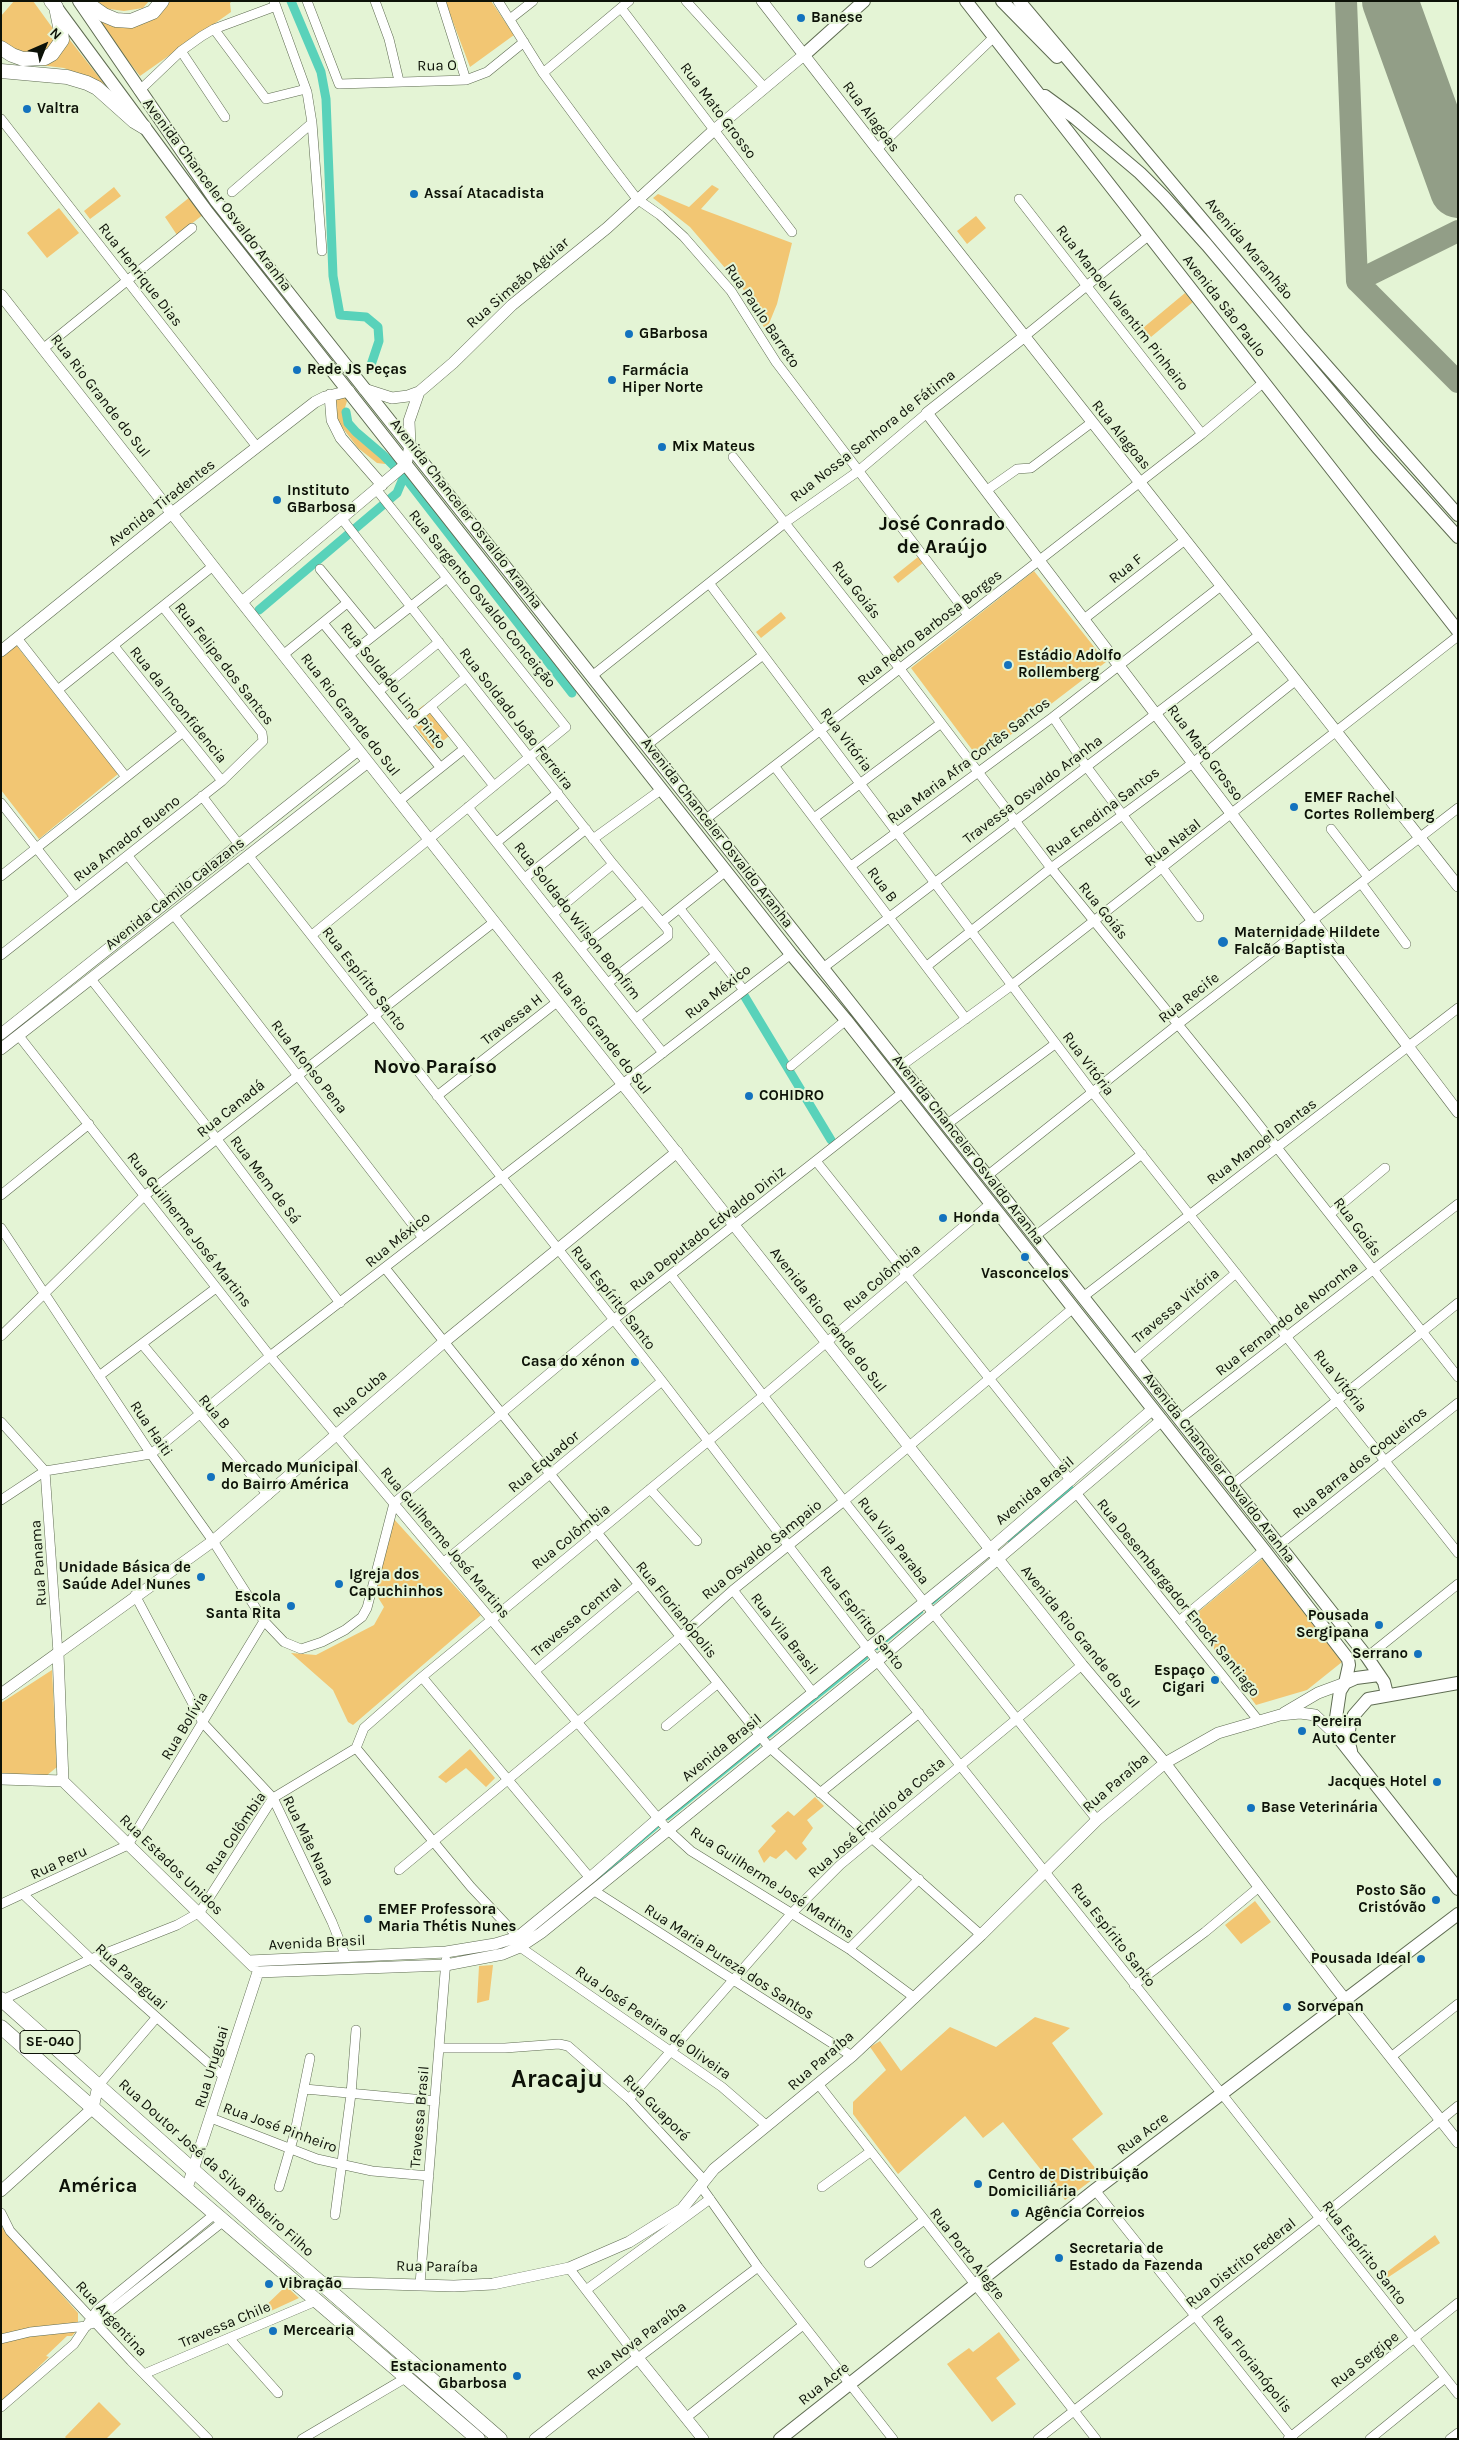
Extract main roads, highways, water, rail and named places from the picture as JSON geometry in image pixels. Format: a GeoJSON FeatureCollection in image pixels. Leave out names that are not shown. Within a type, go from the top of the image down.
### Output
{"type":"FeatureCollection","features":[{"type":"Feature","properties":{"kind":"main road","name":"Avenida Chanceler Osvaldo Aranha"},"geometry":{"type":"LineString","coordinates":[[79,1],[216,201],[706,819],[1034,1237],[1134,1360],[1367,1658],[1379,1675],[1387,1694]]}},
{"type":"Feature","properties":{"kind":"main road"},"geometry":{"type":"LineString","coordinates":[[84,1],[104,16],[116,20],[131,21],[153,12],[162,1]]}},
{"type":"Feature","properties":{"kind":"main road"},"geometry":{"type":"LineString","coordinates":[[805,54],[864,1]]}},
{"type":"Feature","properties":{"kind":"main road","name":"Avenida São Paulo"},"geometry":{"type":"LineString","coordinates":[[966,1],[1458,631]]}},
{"type":"Feature","properties":{"kind":"main road"},"geometry":{"type":"LineString","coordinates":[[1002,1],[1040,41],[1092,89]]}},
{"type":"Feature","properties":{"kind":"main road","name":"Avenida Maranhão"},"geometry":{"type":"LineString","coordinates":[[1019,1],[1301,337],[1458,515]]}},
{"type":"Feature","properties":{"kind":"main road","name":"Avenida Chanceler Osvaldo Aranha"},"geometry":{"type":"LineString","coordinates":[[54,4],[208,212],[349,391],[401,469],[662,788],[791,954],[846,1020],[1072,1309],[1162,1420],[1348,1659],[1350,1665],[1338,1699],[1336,1718],[1338,1737],[1352,1753]]}},
{"type":"Feature","properties":{"kind":"main road"},"geometry":{"type":"LineString","coordinates":[[1,48],[12,56],[23,59],[45,58],[52,54],[62,40],[54,4]]}},
{"type":"Feature","properties":{"kind":"main road"},"geometry":{"type":"LineString","coordinates":[[1,71],[67,77],[87,83],[97,88],[134,122],[144,127]]}},
{"type":"Feature","properties":{"kind":"main road","name":"Avenida Maranhão"},"geometry":{"type":"LineString","coordinates":[[1033,88],[1075,118],[1140,173],[1164,197],[1458,538]]}},
{"type":"Feature","properties":{"kind":"main road"},"geometry":{"type":"LineString","coordinates":[[1393,464],[1404,454]]}},
{"type":"Feature","properties":{"kind":"main road"},"geometry":{"type":"LineString","coordinates":[[1345,1683],[1365,1676],[1379,1675]]}},
{"type":"Feature","properties":{"kind":"main road"},"geometry":{"type":"LineString","coordinates":[[1458,1683],[1387,1694],[1368,1699],[1354,1715],[1348,1730],[1352,1753],[1458,1889]]}},
{"type":"Feature","properties":{"kind":"main road","name":"Rua Acre"},"geometry":{"type":"LineString","coordinates":[[780,2439],[975,2287],[1095,2190],[1458,1914]]}},
{"type":"Feature","properties":{"kind":"main road","name":"Rua Doutor José da Silva Ribeiro Filho"},"geometry":{"type":"LineString","coordinates":[[2,1999],[98,2086],[500,2439]]}},
{"type":"Feature","properties":{"kind":"main road","name":"SE-040"},"geometry":{"type":"LineString","coordinates":[[1,2027],[478,2439]]}},
{"type":"Feature","properties":{"kind":"waterway"},"geometry":{"type":"LineString","coordinates":[[291,1],[321,72],[326,99],[333,276],[340,315],[366,317],[378,327],[379,341],[370,368]]}},
{"type":"Feature","properties":{"kind":"waterway"},"geometry":{"type":"LineString","coordinates":[[346,412],[348,423],[404,476],[572,693]]}},
{"type":"Feature","properties":{"kind":"waterway"},"geometry":{"type":"LineString","coordinates":[[259,610],[397,493],[404,476]]}},
{"type":"Feature","properties":{"kind":"waterway"},"geometry":{"type":"LineString","coordinates":[[742,992],[831,1140]]}},
{"type":"Feature","properties":{"kind":"waterway"},"geometry":{"type":"LineString","coordinates":[[1008,1541],[1072,1487]]}},
{"type":"Feature","properties":{"kind":"waterway"},"geometry":{"type":"LineString","coordinates":[[933,1603],[966,1575]]}},
{"type":"Feature","properties":{"kind":"waterway"},"geometry":{"type":"LineString","coordinates":[[877,1649],[922,1612]]}},
{"type":"Feature","properties":{"kind":"waterway"},"geometry":{"type":"LineString","coordinates":[[769,1737],[867,1658]]}},
{"type":"Feature","properties":{"kind":"waterway"},"geometry":{"type":"LineString","coordinates":[[668,1819],[759,1745]]}},
{"type":"Feature","properties":{"kind":"waterway"},"geometry":{"type":"LineString","coordinates":[[574,1899],[658,1827]]}},
{"type":"Feature","properties":{"kind":"place","name":"Banese"},"geometry":{"type":"Point","coordinates":[801,18]}},
{"type":"Feature","properties":{"kind":"place","name":"Valtra"},"geometry":{"type":"Point","coordinates":[27,109]}},
{"type":"Feature","properties":{"kind":"place","name":"Assaí Atacadista"},"geometry":{"type":"Point","coordinates":[414,194]}},
{"type":"Feature","properties":{"kind":"place","name":"GBarbosa"},"geometry":{"type":"Point","coordinates":[629,334]}},
{"type":"Feature","properties":{"kind":"place","name":"Rede JS Peças"},"geometry":{"type":"Point","coordinates":[297,370]}},
{"type":"Feature","properties":{"kind":"place","name":"Farmácia Hiper Norte"},"geometry":{"type":"Point","coordinates":[612,380]}},
{"type":"Feature","properties":{"kind":"place","name":"Mix Mateus"},"geometry":{"type":"Point","coordinates":[662,447]}},
{"type":"Feature","properties":{"kind":"place","name":"Instituto GBarbosa"},"geometry":{"type":"Point","coordinates":[277,500]}},
{"type":"Feature","properties":{"kind":"place","name":"Estádio Adolfo Rollemberg"},"geometry":{"type":"Point","coordinates":[1008,665]}},
{"type":"Feature","properties":{"kind":"place","name":"EMEF Rachel Cortes Rollemberg"},"geometry":{"type":"Point","coordinates":[1294,807]}},
{"type":"Feature","properties":{"kind":"place","name":"Maternidade Hildete Falcão Baptista"},"geometry":{"type":"Point","coordinates":[1223,942]}},
{"type":"Feature","properties":{"kind":"place","name":"COHIDRO"},"geometry":{"type":"Point","coordinates":[749,1096]}},
{"type":"Feature","properties":{"kind":"place","name":"Honda"},"geometry":{"type":"Point","coordinates":[943,1218]}},
{"type":"Feature","properties":{"kind":"place","name":"Vasconcelos"},"geometry":{"type":"Point","coordinates":[1025,1257]}},
{"type":"Feature","properties":{"kind":"place","name":"Casa do xénon"},"geometry":{"type":"Point","coordinates":[635,1362]}},
{"type":"Feature","properties":{"kind":"place","name":"Mercado Municipal do Bairro América"},"geometry":{"type":"Point","coordinates":[211,1477]}},
{"type":"Feature","properties":{"kind":"place","name":"Unidade Básica de Saúde Adel Nunes"},"geometry":{"type":"Point","coordinates":[201,1577]}},
{"type":"Feature","properties":{"kind":"place","name":"Igreja dos Capuchinhos"},"geometry":{"type":"Point","coordinates":[339,1584]}},
{"type":"Feature","properties":{"kind":"place","name":"Escola Santa Rita"},"geometry":{"type":"Point","coordinates":[291,1606]}},
{"type":"Feature","properties":{"kind":"place","name":"Pousada Sergipana"},"geometry":{"type":"Point","coordinates":[1379,1625]}},
{"type":"Feature","properties":{"kind":"place","name":"Serrano"},"geometry":{"type":"Point","coordinates":[1418,1654]}},
{"type":"Feature","properties":{"kind":"place","name":"Espaço Cigari"},"geometry":{"type":"Point","coordinates":[1215,1680]}},
{"type":"Feature","properties":{"kind":"place","name":"Pereira Auto Center"},"geometry":{"type":"Point","coordinates":[1302,1731]}},
{"type":"Feature","properties":{"kind":"place","name":"Jacques Hotel"},"geometry":{"type":"Point","coordinates":[1437,1782]}},
{"type":"Feature","properties":{"kind":"place","name":"Base Veterinária"},"geometry":{"type":"Point","coordinates":[1251,1808]}},
{"type":"Feature","properties":{"kind":"place","name":"Posto São Cristóvão"},"geometry":{"type":"Point","coordinates":[1436,1900]}},
{"type":"Feature","properties":{"kind":"place","name":"EMEF Professora Maria Thétis Nunes"},"geometry":{"type":"Point","coordinates":[368,1919]}},
{"type":"Feature","properties":{"kind":"place","name":"Pousada Ideal"},"geometry":{"type":"Point","coordinates":[1421,1959]}},
{"type":"Feature","properties":{"kind":"place","name":"Sorvepan"},"geometry":{"type":"Point","coordinates":[1287,2007]}},
{"type":"Feature","properties":{"kind":"place","name":"Centro de Distribuição Domiciliária"},"geometry":{"type":"Point","coordinates":[978,2184]}},
{"type":"Feature","properties":{"kind":"place","name":"Agência Correios"},"geometry":{"type":"Point","coordinates":[1015,2213]}},
{"type":"Feature","properties":{"kind":"place","name":"Secretaria de Estado da Fazenda"},"geometry":{"type":"Point","coordinates":[1059,2258]}},
{"type":"Feature","properties":{"kind":"place","name":"Vibração"},"geometry":{"type":"Point","coordinates":[269,2284]}},
{"type":"Feature","properties":{"kind":"place","name":"Mercearia"},"geometry":{"type":"Point","coordinates":[273,2331]}},
{"type":"Feature","properties":{"kind":"place","name":"Estacionamento Gbarbosa"},"geometry":{"type":"Point","coordinates":[517,2376]}},
{"type":"Feature","properties":{"kind":"district","name":"José Conrado de Araújo"},"geometry":{"type":"Point","coordinates":[942,536]}},
{"type":"Feature","properties":{"kind":"district","name":"Novo Paraíso"},"geometry":{"type":"Point","coordinates":[435,1067]}},
{"type":"Feature","properties":{"kind":"district","name":"Aracaju"},"geometry":{"type":"Point","coordinates":[557,2080]}},
{"type":"Feature","properties":{"kind":"district","name":"América"},"geometry":{"type":"Point","coordinates":[98,2186]}}]}
